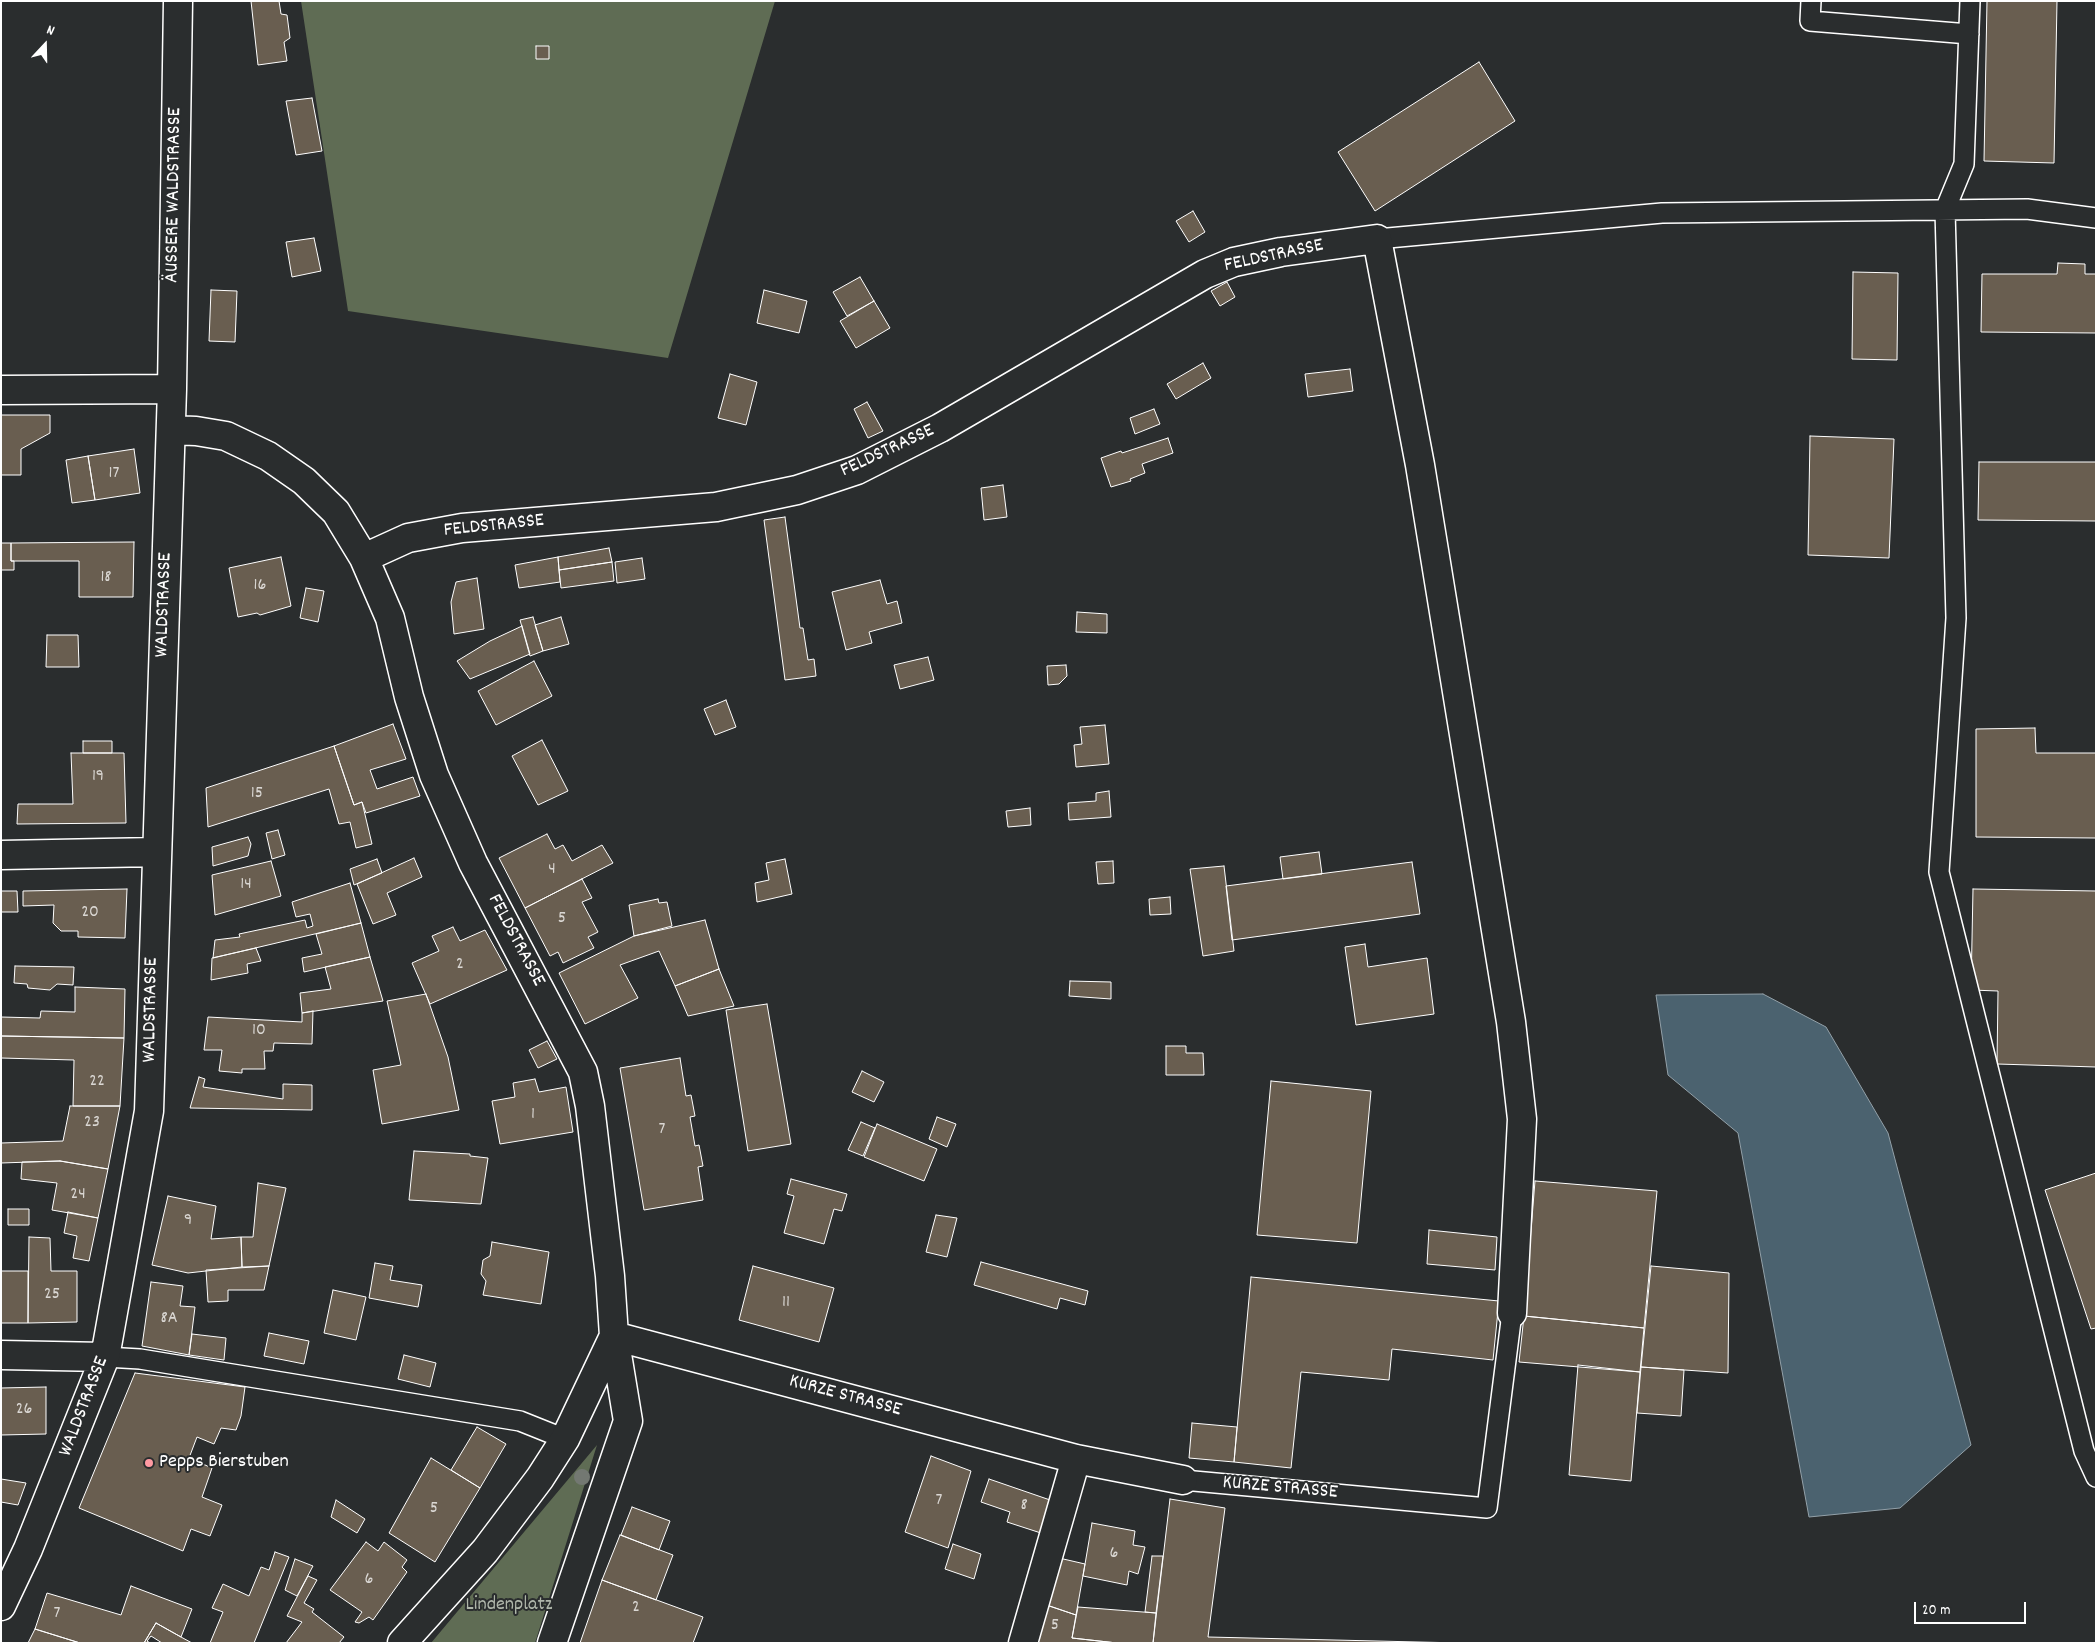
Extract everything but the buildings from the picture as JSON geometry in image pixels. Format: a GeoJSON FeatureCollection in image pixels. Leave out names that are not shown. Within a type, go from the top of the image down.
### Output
{"type":"FeatureCollection","features":[{"type":"Feature","properties":{"kind":"street","name":"ÄUSSERE WALDSTRASSE"},"geometry":{"type":"LineString","coordinates":[[172,389],[178,1]]}},
{"type":"Feature","properties":{"kind":"street"},"geometry":{"type":"LineString","coordinates":[[1377,239],[1420,465],[1511,1022],[1522,1119],[1512,1313]]}},
{"type":"Feature","properties":{"kind":"street","name":"FELDSTRASSE"},"geometry":{"type":"LineString","coordinates":[[364,558],[408,538],[462,528],[716,507],[797,490],[857,470],[940,428],[1205,274],[1234,262],[1281,252],[1377,239]]}},
{"type":"Feature","properties":{"kind":"street"},"geometry":{"type":"LineString","coordinates":[[1,390],[172,389]]}},
{"type":"Feature","properties":{"kind":"street","name":"WALDSTRASSE"},"geometry":{"type":"LineString","coordinates":[[1,1606],[28,1549],[106,1357],[149,1112],[172,389]]}},
{"type":"Feature","properties":{"kind":"street","name":"FELDSTRASSE"},"geometry":{"type":"LineString","coordinates":[[171,430],[196,431],[226,436],[268,456],[304,481],[336,512],[364,558],[390,618],[409,697],[434,775],[473,863],[583,1072],[590,1106],[610,1276],[614,1336]]}},
{"type":"Feature","properties":{"kind":"street"},"geometry":{"type":"LineString","coordinates":[[1,854],[156,852]]}},
{"type":"Feature","properties":{"kind":"street"},"geometry":{"type":"LineString","coordinates":[[402,1643],[485,1551],[540,1478],[565,1439],[614,1336]]}},
{"type":"Feature","properties":{"kind":"street"},"geometry":{"type":"LineString","coordinates":[[552,1643],[628,1421],[614,1336]]}},
{"type":"Feature","properties":{"kind":"street","name":"KURZE STRASSE"},"geometry":{"type":"LineString","coordinates":[[614,1336],[1076,1458],[1183,1480]]}},
{"type":"Feature","properties":{"kind":"street"},"geometry":{"type":"LineString","coordinates":[[1,1355],[106,1357]]}},
{"type":"Feature","properties":{"kind":"street"},"geometry":{"type":"LineString","coordinates":[[1023,1643],[1076,1458]]}},
{"type":"Feature","properties":{"kind":"lane"},"geometry":{"type":"LineString","coordinates":[[1811,1],[1810,21],[1969,34]]}},
{"type":"Feature","properties":{"kind":"lane"},"geometry":{"type":"LineString","coordinates":[[1970,1],[1964,164],[1945,210],[1956,618],[1939,872],[2082,1442],[2096,1477]]}},
{"type":"Feature","properties":{"kind":"lane"},"geometry":{"type":"LineString","coordinates":[[1377,239],[1662,213],[2027,209],[2096,218]]}},
{"type":"Feature","properties":{"kind":"lane","name":"KURZE STRASSE"},"geometry":{"type":"LineString","coordinates":[[1183,1480],[1487,1508],[1512,1313]]}},
{"type":"Feature","properties":{"kind":"lane"},"geometry":{"type":"LineString","coordinates":[[106,1357],[140,1359],[520,1421],[565,1439]]}},
{"type":"Feature","properties":{"kind":"green space"},"geometry":{"type":"Polygon","coordinates":[[[301,1],[775,1],[668,358],[348,311],[301,1]]]}},
{"type":"Feature","properties":{"kind":"green space","name":"Lindenplatz"},"geometry":{"type":"Polygon","coordinates":[[[597,1445],[535,1643],[431,1643],[597,1445]]]}},
{"type":"Feature","properties":{"kind":"water"},"geometry":{"type":"Polygon","coordinates":[[[1763,994],[1826,1027],[1888,1133],[1971,1445],[1900,1508],[1809,1517],[1738,1133],[1668,1075],[1656,995],[1763,994]]]}},
{"type":"Feature","properties":{"kind":"place","name":"Pepps Bierstuben"},"geometry":{"type":"Point","coordinates":[149,1463]}}]}
